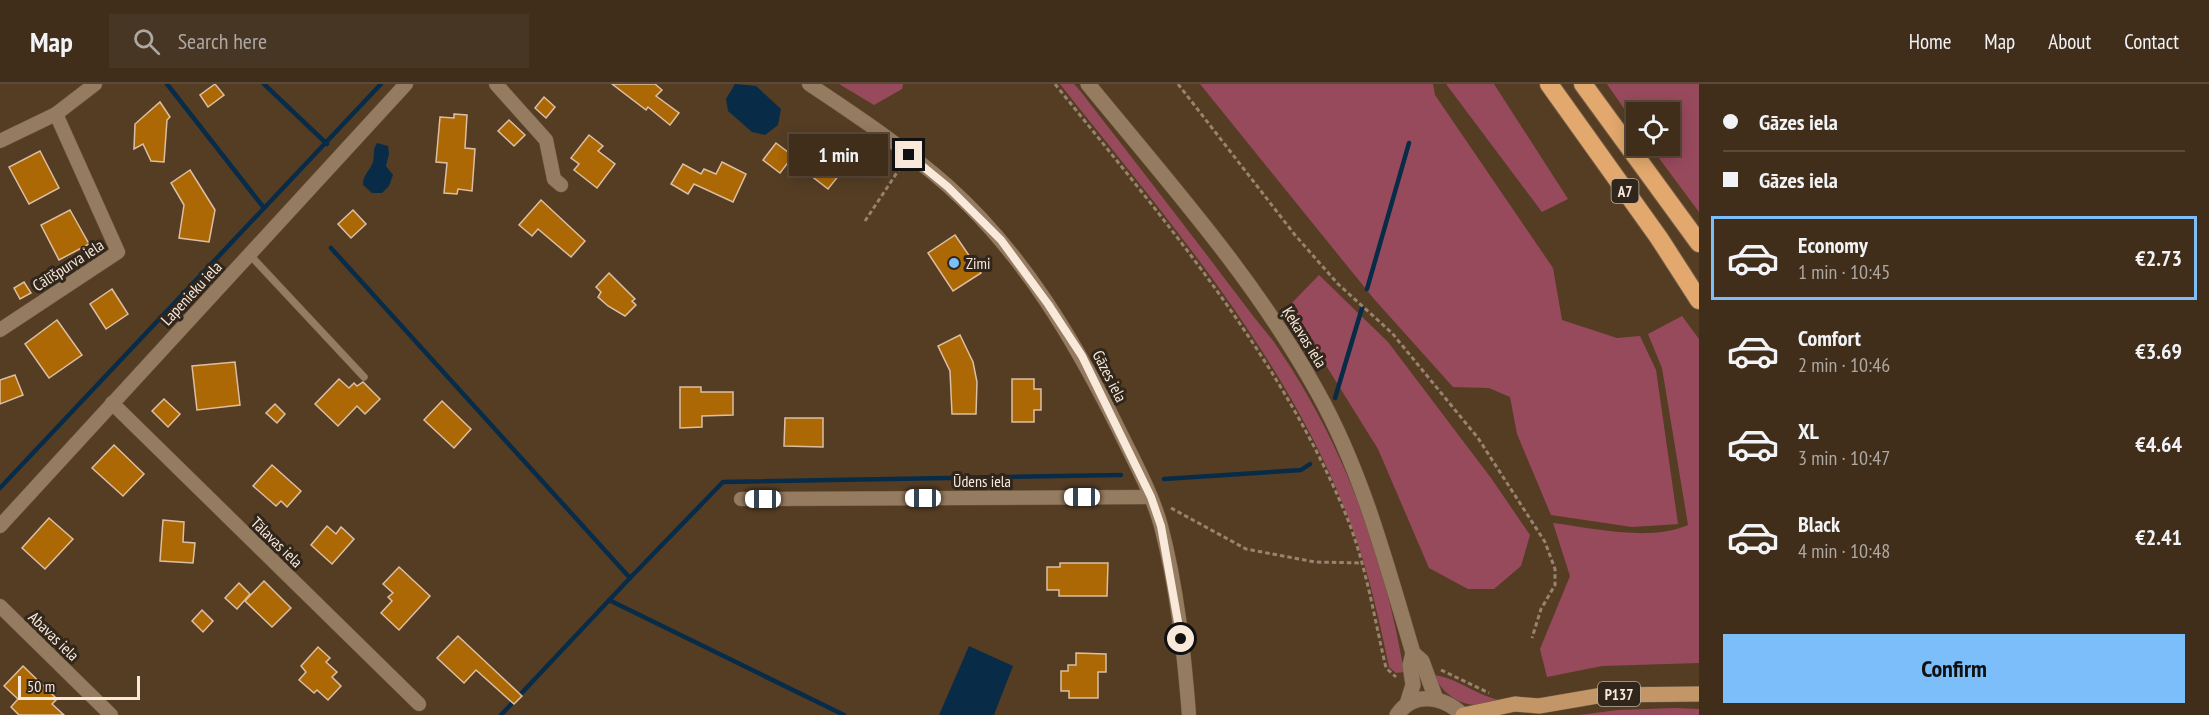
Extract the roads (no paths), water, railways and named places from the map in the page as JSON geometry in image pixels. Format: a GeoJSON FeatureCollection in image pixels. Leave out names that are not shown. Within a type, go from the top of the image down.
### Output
{"type":"FeatureCollection","features":[{"type":"Feature","properties":{"kind":"highway","name":"A7"},"geometry":{"type":"LineString","coordinates":[[1549,84],[1659,238],[1699,300]]}},
{"type":"Feature","properties":{"kind":"highway","name":"A7"},"geometry":{"type":"LineString","coordinates":[[1582,84],[1699,243]]}},
{"type":"Feature","properties":{"kind":"main road","name":"Ķekavas iela"},"geometry":{"type":"LineString","coordinates":[[1088,84],[1202,223],[1280,328],[1319,395],[1358,479],[1413,653],[1422,661],[1436,699],[1425,698],[1402,710]]}},
{"type":"Feature","properties":{"kind":"main road","name":"Ķekavas iela"},"geometry":{"type":"LineString","coordinates":[[1402,710],[1413,685],[1410,665],[1413,653]]}},
{"type":"Feature","properties":{"kind":"main road","name":"P137"},"geometry":{"type":"LineString","coordinates":[[1463,715],[1515,704],[1533,711],[1604,695],[1699,694]]}},
{"type":"Feature","properties":{"kind":"main road"},"geometry":{"type":"LineString","coordinates":[[1436,699],[1452,705],[1463,715]]}},
{"type":"Feature","properties":{"kind":"street"},"geometry":{"type":"LineString","coordinates":[[0,141],[56,114],[95,84]]}},
{"type":"Feature","properties":{"kind":"street","name":"Lapenieku iela"},"geometry":{"type":"LineString","coordinates":[[0,526],[406,84]]}},
{"type":"Feature","properties":{"kind":"street"},"geometry":{"type":"LineString","coordinates":[[496,84],[546,140],[554,179],[561,185]]}},
{"type":"Feature","properties":{"kind":"street","name":"Gāzes iela"},"geometry":{"type":"LineString","coordinates":[[809,84],[879,130],[948,187],[1001,240],[1048,304],[1082,356],[1151,497],[1161,526],[1176,603],[1189,715]]}},
{"type":"Feature","properties":{"kind":"street","name":"Cālīšpurva iela"},"geometry":{"type":"LineString","coordinates":[[0,330],[118,252],[56,114]]}},
{"type":"Feature","properties":{"kind":"street","name":"Tālavas iela"},"geometry":{"type":"LineString","coordinates":[[112,403],[419,704]]}},
{"type":"Feature","properties":{"kind":"street","name":"Ūdens iela"},"geometry":{"type":"LineString","coordinates":[[741,500],[1151,497]]}},
{"type":"Feature","properties":{"kind":"street","name":"Abavas iela"},"geometry":{"type":"LineString","coordinates":[[0,606],[111,715]]}},
{"type":"Feature","properties":{"kind":"lane"},"geometry":{"type":"LineString","coordinates":[[249,254],[364,377]]}},
{"type":"Feature","properties":{"kind":"water"},"geometry":{"type":"Polygon","coordinates":[[[735,84],[756,86],[781,109],[778,125],[765,135],[752,132],[728,111],[726,99],[735,84]]]}},
{"type":"Feature","properties":{"kind":"water"},"geometry":{"type":"Polygon","coordinates":[[[377,143],[388,146],[386,166],[393,175],[389,186],[382,193],[372,193],[363,185],[363,181],[373,162],[377,143]]]}},
{"type":"Feature","properties":{"kind":"water"},"geometry":{"type":"Polygon","coordinates":[[[969,646],[1013,666],[994,715],[939,715],[969,646]]]}},
{"type":"Feature","properties":{"kind":"waterway"},"geometry":{"type":"LineString","coordinates":[[167,84],[264,208]]}},
{"type":"Feature","properties":{"kind":"waterway"},"geometry":{"type":"LineString","coordinates":[[264,84],[327,144]]}},
{"type":"Feature","properties":{"kind":"waterway"},"geometry":{"type":"LineString","coordinates":[[0,488],[381,84]]}},
{"type":"Feature","properties":{"kind":"waterway"},"geometry":{"type":"LineString","coordinates":[[1367,289],[1409,143]]}},
{"type":"Feature","properties":{"kind":"waterway"},"geometry":{"type":"LineString","coordinates":[[331,248],[630,578],[501,715]]}},
{"type":"Feature","properties":{"kind":"waterway"},"geometry":{"type":"LineString","coordinates":[[1335,398],[1362,308]]}},
{"type":"Feature","properties":{"kind":"waterway"},"geometry":{"type":"LineString","coordinates":[[1164,479],[1301,470],[1310,464]]}},
{"type":"Feature","properties":{"kind":"waterway"},"geometry":{"type":"LineString","coordinates":[[630,578],[723,482],[1121,475]]}},
{"type":"Feature","properties":{"kind":"waterway"},"geometry":{"type":"LineString","coordinates":[[609,600],[844,715]]}},
{"type":"Feature","properties":{"kind":"place","name":"Zimi"},"geometry":{"type":"Point","coordinates":[954,263]}}]}
